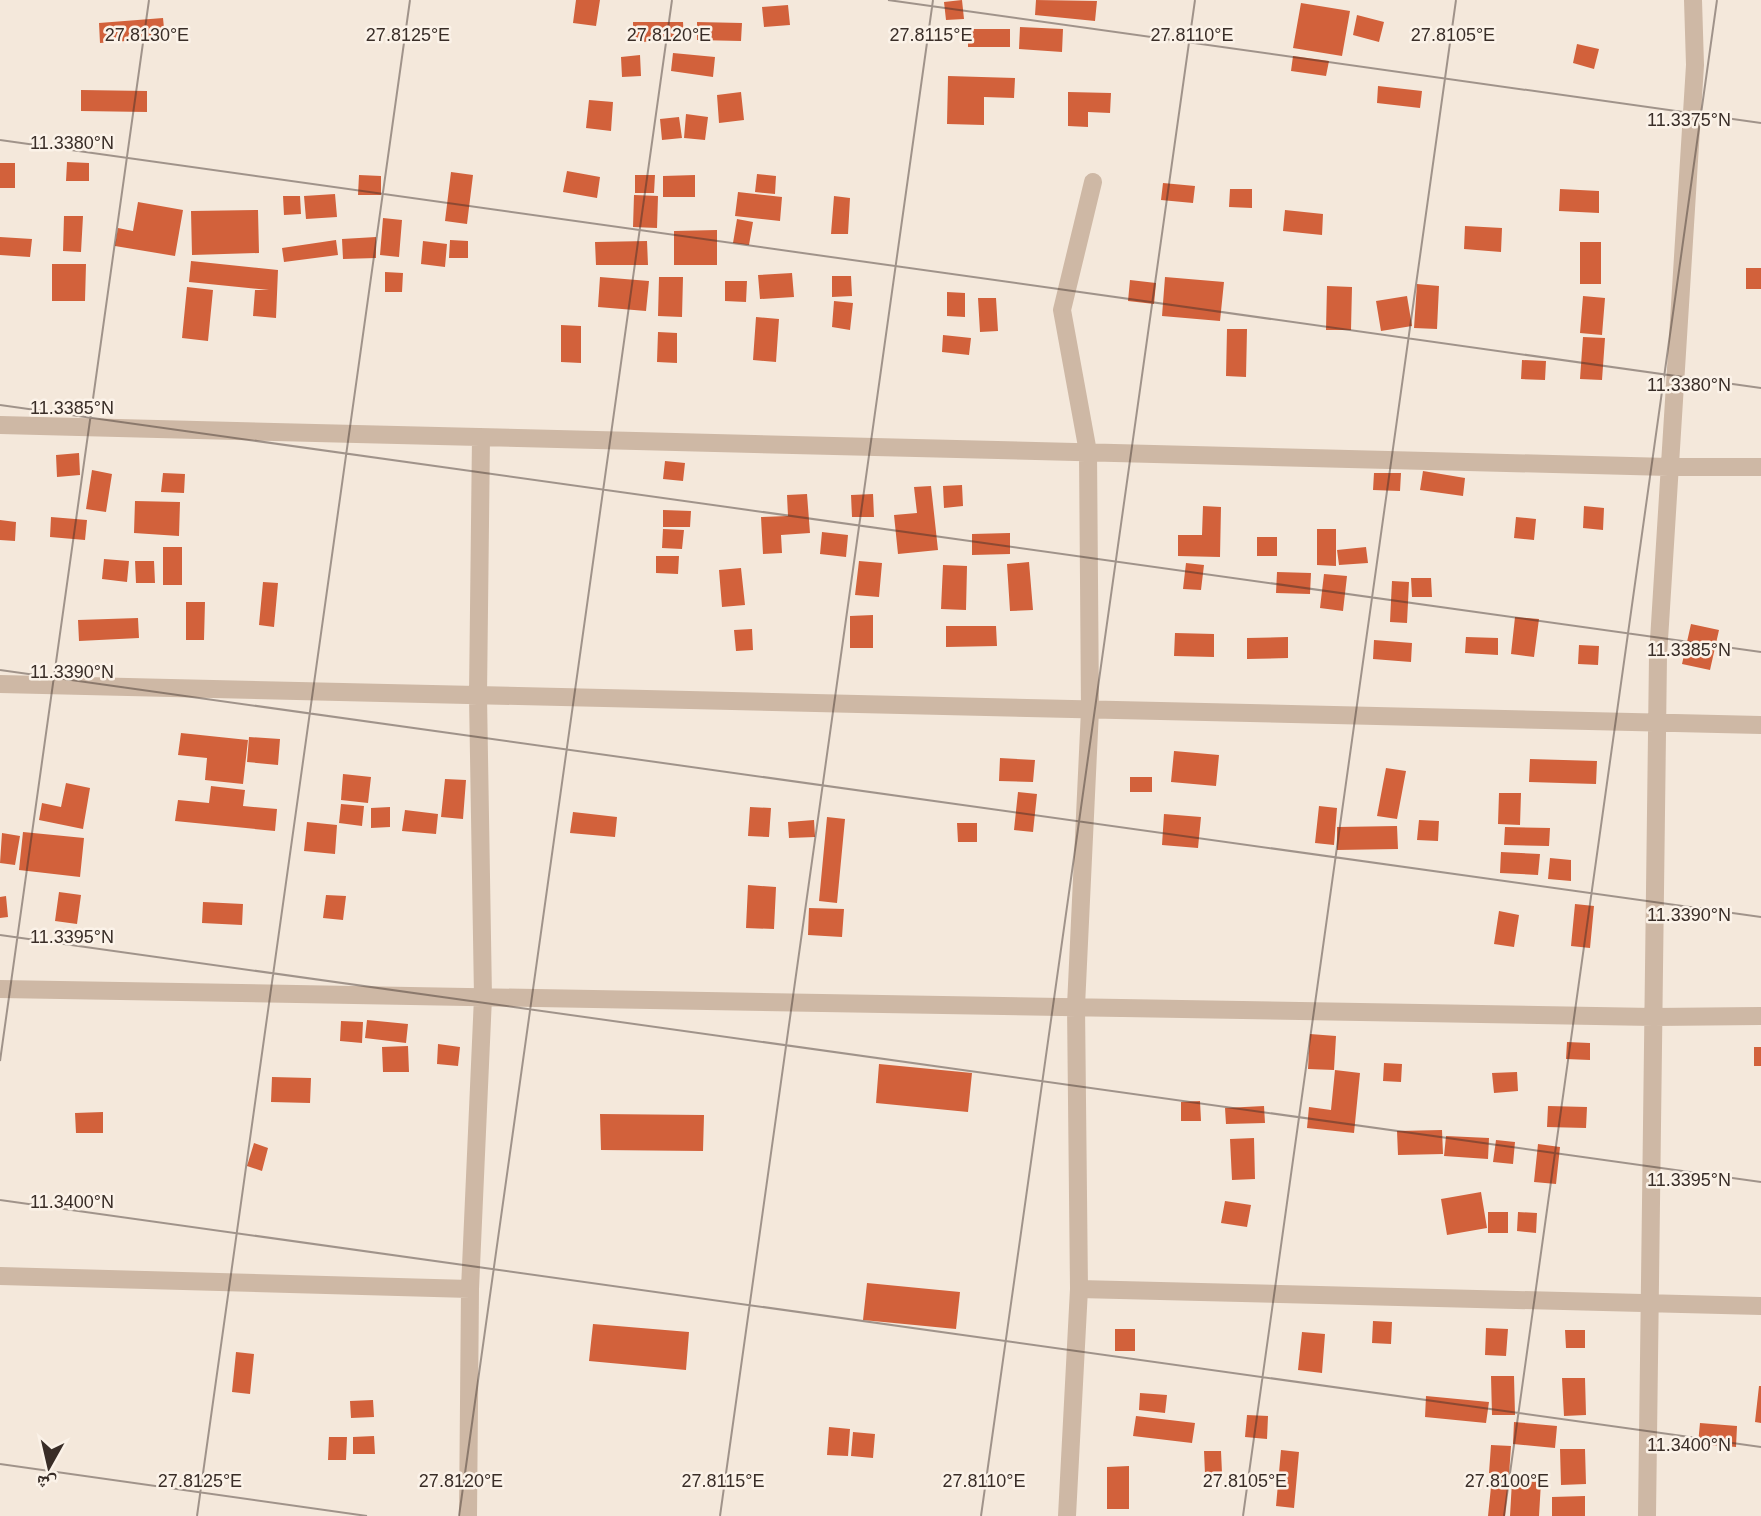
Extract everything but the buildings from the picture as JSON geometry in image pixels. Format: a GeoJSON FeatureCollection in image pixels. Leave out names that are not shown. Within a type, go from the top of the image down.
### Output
{"type":"FeatureCollection","features":[{"type":"Feature","properties":{"kind":"street"},"geometry":{"type":"LineString","coordinates":[[1647,1516],[1656,724],[1695,65],[1693,0]]}},
{"type":"Feature","properties":{"kind":"street"},"geometry":{"type":"LineString","coordinates":[[1067,1516],[1079,1289],[1076,1006],[1090,710],[1088,452],[1062,310],[1093,182]]}},
{"type":"Feature","properties":{"kind":"street"},"geometry":{"type":"LineString","coordinates":[[0,425],[1670,467],[1761,467]]}},
{"type":"Feature","properties":{"kind":"street"},"geometry":{"type":"LineString","coordinates":[[468,1516],[470,1289],[483,997],[478,696],[481,437]]}},
{"type":"Feature","properties":{"kind":"street"},"geometry":{"type":"LineString","coordinates":[[0,684],[1761,725]]}},
{"type":"Feature","properties":{"kind":"street"},"geometry":{"type":"LineString","coordinates":[[0,989],[1653,1017],[1761,1016]]}},
{"type":"Feature","properties":{"kind":"street"},"geometry":{"type":"LineString","coordinates":[[0,1276],[470,1289]]}},
{"type":"Feature","properties":{"kind":"street"},"geometry":{"type":"LineString","coordinates":[[1079,1289],[1761,1306]]}}]}
